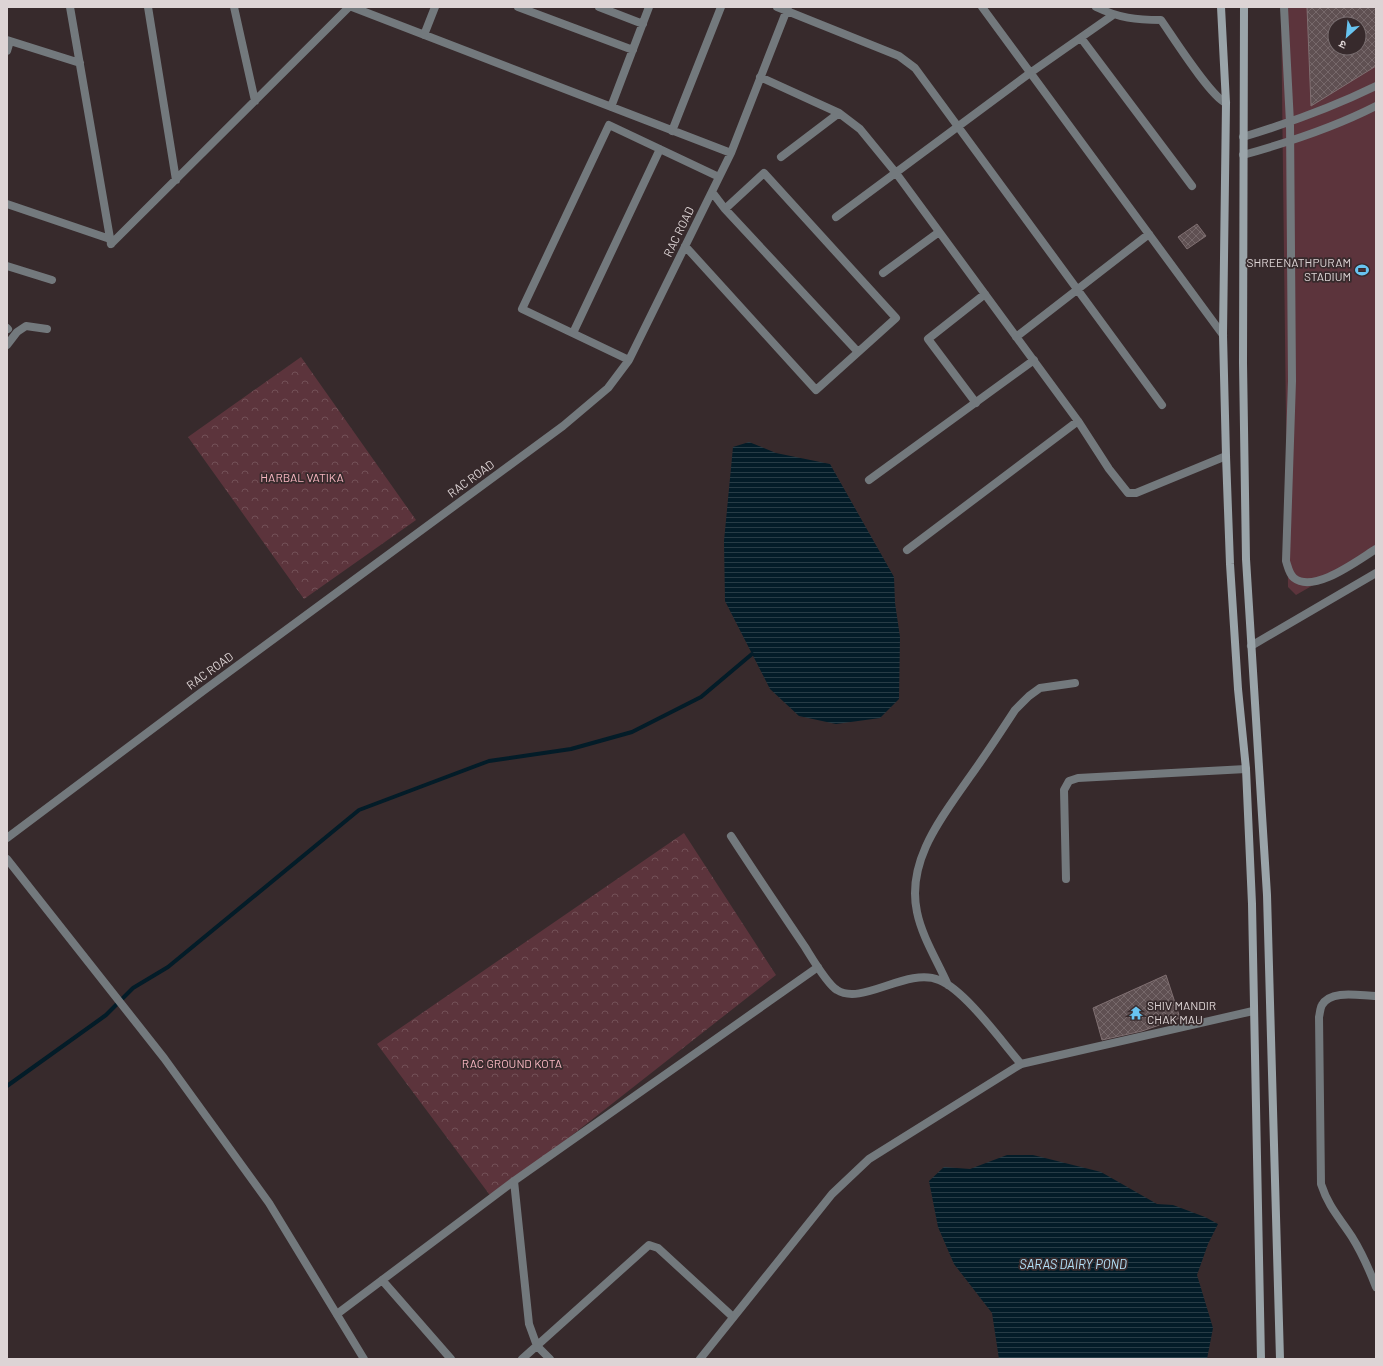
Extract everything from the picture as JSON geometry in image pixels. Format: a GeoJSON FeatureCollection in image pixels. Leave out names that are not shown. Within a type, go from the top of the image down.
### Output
{"type":"FeatureCollection","features":[{"type":"Feature","properties":{"kind":"street"},"geometry":{"type":"LineString","coordinates":[[70,7],[111,244],[350,7],[367,10],[424,35],[731,153]]}},
{"type":"Feature","properties":{"kind":"street"},"geometry":{"type":"LineString","coordinates":[[148,7],[176,180]]}},
{"type":"Feature","properties":{"kind":"street"},"geometry":{"type":"LineString","coordinates":[[234,7],[255,101]]}},
{"type":"Feature","properties":{"kind":"street"},"geometry":{"type":"LineString","coordinates":[[424,35],[435,7]]}},
{"type":"Feature","properties":{"kind":"street"},"geometry":{"type":"LineString","coordinates":[[518,7],[633,50]]}},
{"type":"Feature","properties":{"kind":"street"},"geometry":{"type":"LineString","coordinates":[[599,7],[643,24]]}},
{"type":"Feature","properties":{"kind":"street"},"geometry":{"type":"LineString","coordinates":[[611,107],[650,7]]}},
{"type":"Feature","properties":{"kind":"street"},"geometry":{"type":"LineString","coordinates":[[672,130],[721,7]]}},
{"type":"Feature","properties":{"kind":"street"},"geometry":{"type":"LineString","coordinates":[[777,7],[787,9],[899,56],[915,68],[1162,405]]}},
{"type":"Feature","properties":{"kind":"street"},"geometry":{"type":"LineString","coordinates":[[982,7],[1223,335]]}},
{"type":"Feature","properties":{"kind":"street"},"geometry":{"type":"LineString","coordinates":[[1096,7],[1113,16],[1137,20],[1161,20],[1205,82],[1222,101],[1226,103]]}},
{"type":"Feature","properties":{"kind":"street"},"geometry":{"type":"LineString","coordinates":[[1221,7],[1222,64],[1226,103],[1223,335],[1226,456],[1234,626],[1246,769],[1252,904],[1261,1359]]}},
{"type":"Feature","properties":{"kind":"street"},"geometry":{"type":"LineString","coordinates":[[1244,7],[1243,363],[1246,559],[1267,895],[1273,1153],[1280,1359]]}},
{"type":"Feature","properties":{"kind":"street"},"geometry":{"type":"LineString","coordinates":[[1284,7],[1290,123],[1292,381],[1286,562],[1290,574],[1296,579],[1308,583],[1322,580],[1376,549]]}},
{"type":"Feature","properties":{"kind":"street","name":"RAC ROAD"},"geometry":{"type":"LineString","coordinates":[[7,838],[203,691],[563,426],[608,388],[629,360],[731,153],[787,9]]}},
{"type":"Feature","properties":{"kind":"street"},"geometry":{"type":"LineString","coordinates":[[836,217],[1030,73],[1113,16]]}},
{"type":"Feature","properties":{"kind":"street"},"geometry":{"type":"LineString","coordinates":[[1081,38],[1192,186]]}},
{"type":"Feature","properties":{"kind":"street"},"geometry":{"type":"LineString","coordinates":[[7,51],[8,41],[80,63]]}},
{"type":"Feature","properties":{"kind":"street"},"geometry":{"type":"LineString","coordinates":[[760,77],[839,113],[860,129],[896,173],[1034,360],[1078,421],[1109,469],[1128,493],[1132,494],[1226,456]]}},
{"type":"Feature","properties":{"kind":"street"},"geometry":{"type":"LineString","coordinates":[[1243,137],[1290,123],[1349,99],[1376,86]]}},
{"type":"Feature","properties":{"kind":"street"},"geometry":{"type":"LineString","coordinates":[[1243,155],[1290,142],[1330,128],[1376,106]]}},
{"type":"Feature","properties":{"kind":"street"},"geometry":{"type":"LineString","coordinates":[[781,157],[839,113]]}},
{"type":"Feature","properties":{"kind":"street"},"geometry":{"type":"LineString","coordinates":[[629,360],[522,309],[605,132],[609,124],[719,177]]}},
{"type":"Feature","properties":{"kind":"street"},"geometry":{"type":"LineString","coordinates":[[573,333],[660,149]]}},
{"type":"Feature","properties":{"kind":"street"},"geometry":{"type":"LineString","coordinates":[[685,246],[816,390],[896,318],[764,173],[725,209]]}},
{"type":"Feature","properties":{"kind":"street"},"geometry":{"type":"LineString","coordinates":[[712,192],[725,209],[858,352]]}},
{"type":"Feature","properties":{"kind":"street"},"geometry":{"type":"LineString","coordinates":[[7,204],[110,238]]}},
{"type":"Feature","properties":{"kind":"street"},"geometry":{"type":"LineString","coordinates":[[883,273],[939,232]]}},
{"type":"Feature","properties":{"kind":"street"},"geometry":{"type":"LineString","coordinates":[[1016,337],[1149,234]]}},
{"type":"Feature","properties":{"kind":"street"},"geometry":{"type":"LineString","coordinates":[[7,266],[52,280]]}},
{"type":"Feature","properties":{"kind":"street"},"geometry":{"type":"LineString","coordinates":[[976,403],[928,339],[985,294]]}},
{"type":"Feature","properties":{"kind":"street"},"geometry":{"type":"LineString","coordinates":[[7,345],[17,332],[26,326],[48,329]]}},
{"type":"Feature","properties":{"kind":"street"},"geometry":{"type":"LineString","coordinates":[[869,480],[1034,360]]}},
{"type":"Feature","properties":{"kind":"street"},"geometry":{"type":"LineString","coordinates":[[907,550],[1078,421]]}},
{"type":"Feature","properties":{"kind":"street"},"geometry":{"type":"LineString","coordinates":[[1251,646],[1376,573]]}},
{"type":"Feature","properties":{"kind":"street"},"geometry":{"type":"LineString","coordinates":[[948,985],[917,912],[916,887],[920,861],[932,833],[1019,705],[1028,696],[1040,688],[1075,683]]}},
{"type":"Feature","properties":{"kind":"street"},"geometry":{"type":"LineString","coordinates":[[1066,879],[1064,790],[1069,781],[1078,778],[1246,769]]}},
{"type":"Feature","properties":{"kind":"street"},"geometry":{"type":"LineString","coordinates":[[731,836],[818,967],[835,990],[851,995],[904,980],[924,977],[938,980],[959,993],[1021,1064]]}},
{"type":"Feature","properties":{"kind":"street"},"geometry":{"type":"LineString","coordinates":[[7,859],[90,966],[154,1045],[269,1202],[364,1359]]}},
{"type":"Feature","properties":{"kind":"street"},"geometry":{"type":"LineString","coordinates":[[337,1314],[514,1181],[818,967]]}},
{"type":"Feature","properties":{"kind":"street"},"geometry":{"type":"LineString","coordinates":[[1376,996],[1340,995],[1330,997],[1322,1004],[1319,1017],[1321,1184],[1326,1201],[1351,1236],[1368,1264],[1376,1287]]}},
{"type":"Feature","properties":{"kind":"street"},"geometry":{"type":"LineString","coordinates":[[700,1359],[832,1194],[868,1159],[1021,1064],[1253,1011]]}},
{"type":"Feature","properties":{"kind":"street"},"geometry":{"type":"LineString","coordinates":[[514,1181],[529,1324],[537,1346],[550,1359]]}},
{"type":"Feature","properties":{"kind":"street"},"geometry":{"type":"LineString","coordinates":[[522,1359],[649,1245],[658,1248],[733,1317]]}},
{"type":"Feature","properties":{"kind":"street"},"geometry":{"type":"LineString","coordinates":[[382,1280],[451,1359]]}},
{"type":"Feature","properties":{"kind":"green space"},"geometry":{"type":"Polygon","coordinates":[[[1281,7],[1376,7],[1376,549],[1296,595],[1288,587],[1281,7]]]}},
{"type":"Feature","properties":{"kind":"green space","name":"HARBAL VATIKA"},"geometry":{"type":"Polygon","coordinates":[[[301,357],[416,520],[304,599],[188,437],[301,357]]]}},
{"type":"Feature","properties":{"kind":"green space","name":"RAC GROUND KOTA"},"geometry":{"type":"Polygon","coordinates":[[[684,833],[776,975],[492,1198],[377,1044],[684,833]]]}},
{"type":"Feature","properties":{"kind":"water"},"geometry":{"type":"Polygon","coordinates":[[[749,442],[776,453],[830,464],[894,577],[895,603],[900,637],[899,699],[880,718],[836,724],[799,716],[770,689],[725,601],[724,541],[733,447],[749,442]]]}},
{"type":"Feature","properties":{"kind":"water","name":"SARAS DAIRY POND"},"geometry":{"type":"Polygon","coordinates":[[[1007,1155],[1033,1155],[1101,1172],[1157,1204],[1173,1205],[1205,1217],[1218,1224],[1208,1244],[1197,1275],[1213,1328],[1207,1359],[999,1359],[992,1313],[954,1264],[938,1227],[929,1181],[944,1167],[970,1169],[1007,1155]]]}},
{"type":"Feature","properties":{"kind":"building"},"geometry":{"type":"Polygon","coordinates":[[[1307,7],[1376,7],[1376,66],[1311,106],[1307,7]]]}},
{"type":"Feature","properties":{"kind":"building"},"geometry":{"type":"Polygon","coordinates":[[[1197,224],[1206,236],[1187,249],[1178,237],[1197,224]]]}},
{"type":"Feature","properties":{"kind":"building","name":"SHIV MANDIR CHAK MAU"},"geometry":{"type":"Polygon","coordinates":[[[1166,975],[1180,1018],[1142,1031],[1102,1040],[1093,1008],[1166,975]]]}},
{"type":"Feature","properties":{"kind":"waterway"},"geometry":{"type":"LineString","coordinates":[[7,1086],[106,1015],[133,988],[168,967],[359,810],[489,761],[571,749],[632,732],[701,697],[752,654]]}},
{"type":"Feature","properties":{"kind":"place","name":"SHREENATHPURAM STADIUM"},"geometry":{"type":"Point","coordinates":[1362,270]}},
{"type":"Feature","properties":{"kind":"place","name":"SHIV MANDIR CHAK MAU"},"geometry":{"type":"Point","coordinates":[1136,1013]}}]}
